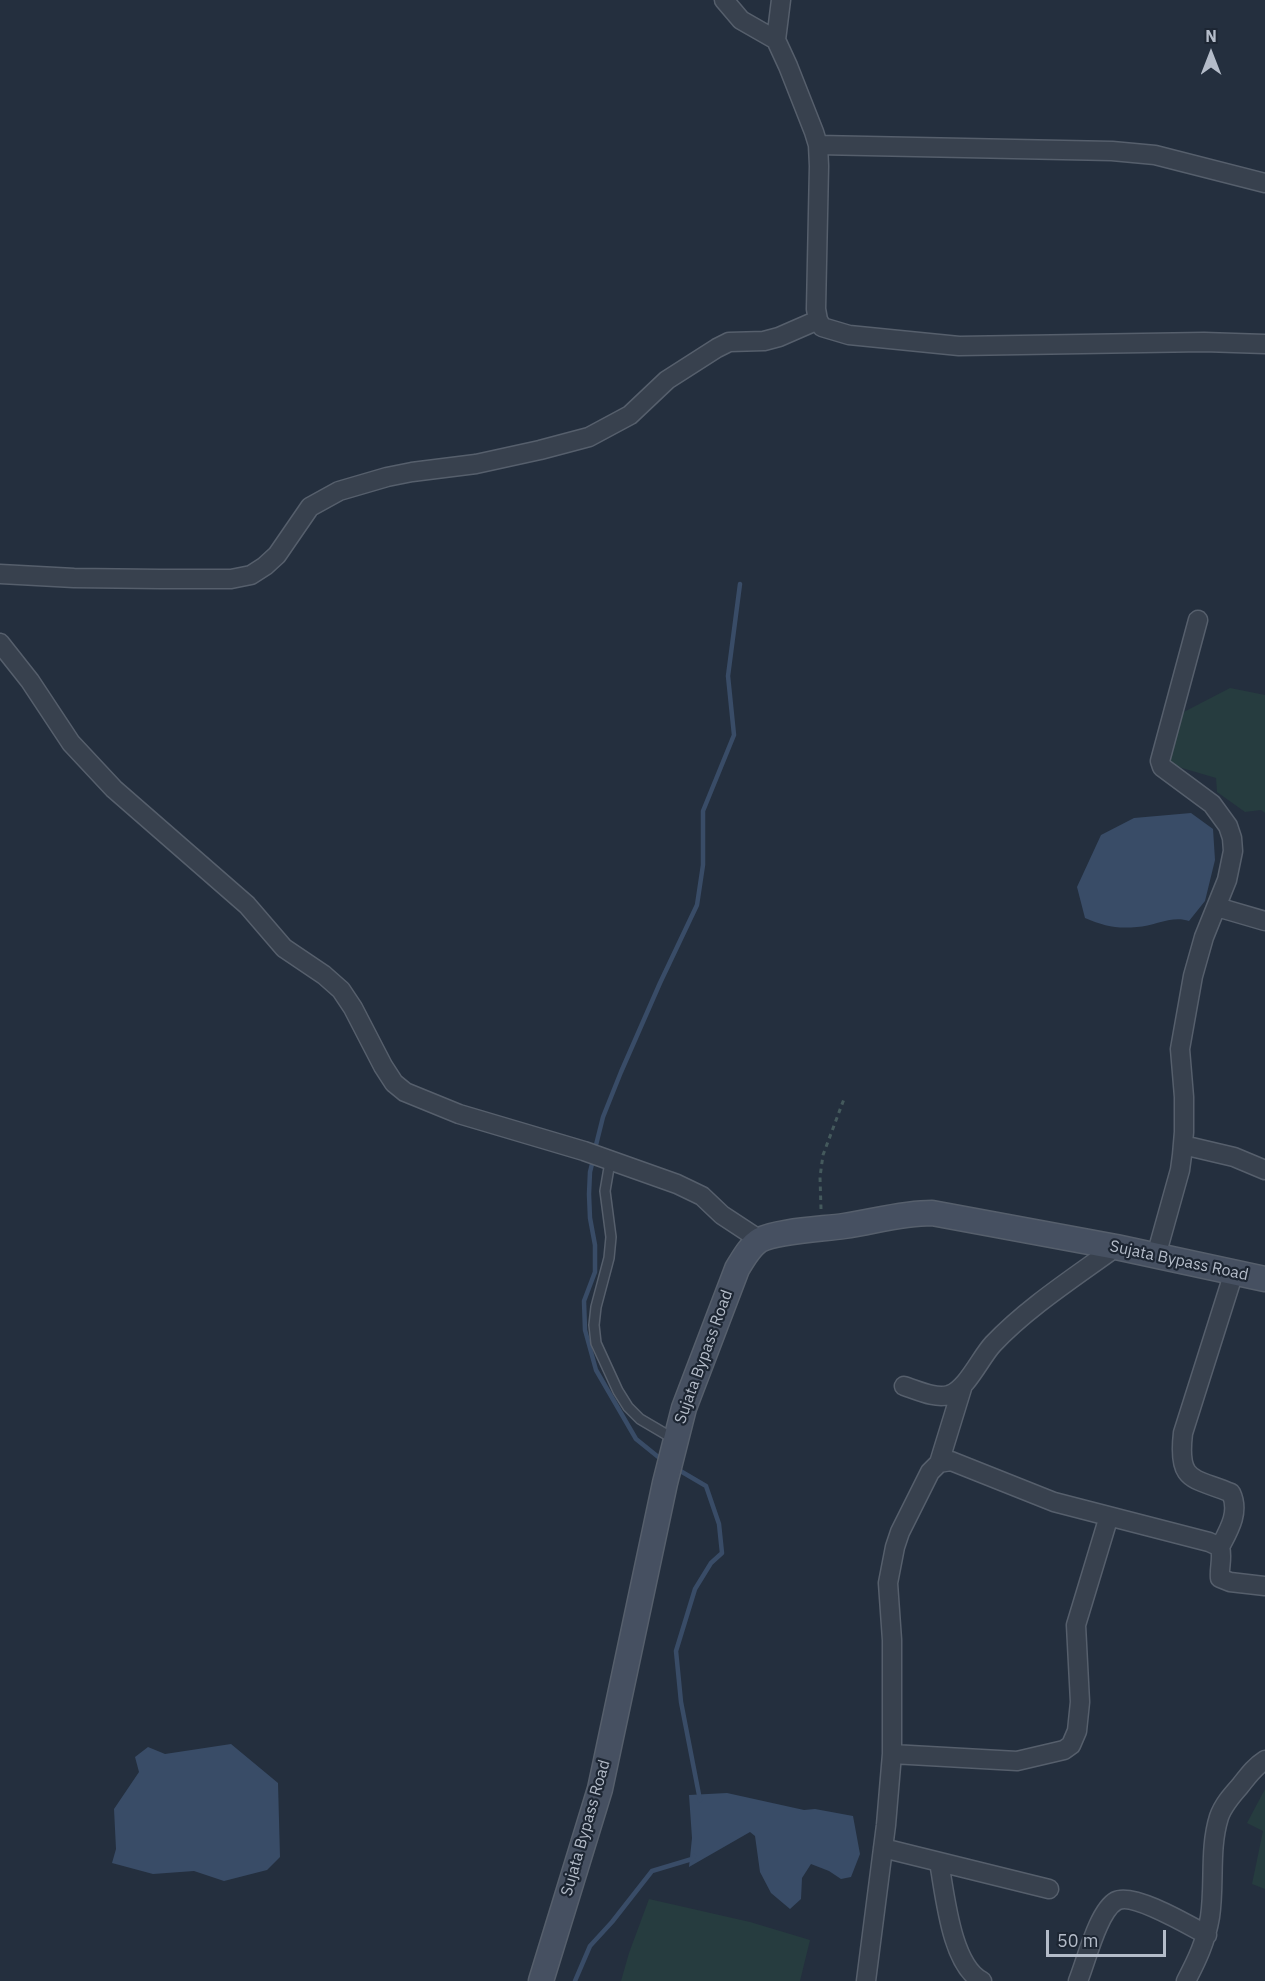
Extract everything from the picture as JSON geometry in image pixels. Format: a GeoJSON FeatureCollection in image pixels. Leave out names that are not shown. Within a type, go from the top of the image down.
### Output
{"type":"FeatureCollection","features":[{"type":"Feature","properties":{"kind":"street"},"geometry":{"type":"LineString","coordinates":[[724,0],[741,20],[776,40]]}},
{"type":"Feature","properties":{"kind":"street"},"geometry":{"type":"LineString","coordinates":[[781,0],[776,40],[802,99],[818,145],[816,292],[818,320],[822,327],[849,335],[959,346],[1192,342],[1265,344]]}},
{"type":"Feature","properties":{"kind":"street"},"geometry":{"type":"LineString","coordinates":[[818,145],[1123,152],[1175,159],[1265,183]]}},
{"type":"Feature","properties":{"kind":"street"},"geometry":{"type":"LineString","coordinates":[[0,574],[160,579],[231,579],[251,575],[277,555],[310,507],[339,491],[387,477],[476,464],[589,437],[630,415],[667,381],[717,348],[729,342],[764,341],[779,337],[818,320]]}},
{"type":"Feature","properties":{"kind":"street"},"geometry":{"type":"LineString","coordinates":[[1156,1256],[1180,1170],[1184,1097],[1180,1049],[1193,976],[1204,937],[1231,867],[1233,851],[1228,826],[1212,804],[1166,771],[1160,761],[1198,620]]}},
{"type":"Feature","properties":{"kind":"street"},"geometry":{"type":"LineString","coordinates":[[0,643],[30,681],[71,743],[114,789],[247,905],[284,948],[324,975],[341,990],[383,1066],[394,1083],[405,1092],[459,1114],[584,1151],[692,1190],[722,1215],[760,1240]]}},
{"type":"Feature","properties":{"kind":"street"},"geometry":{"type":"LineString","coordinates":[[1216,906],[1265,921]]}},
{"type":"Feature","properties":{"kind":"street"},"geometry":{"type":"LineString","coordinates":[[1183,1145],[1234,1156],[1265,1170]]}},
{"type":"Feature","properties":{"kind":"street","name":"Sujata Bypass Road"},"geometry":{"type":"LineString","coordinates":[[541,1981],[600,1789],[665,1483],[684,1408],[729,1286],[746,1255],[760,1240],[902,1214],[932,1213],[1116,1247],[1265,1279]]}},
{"type":"Feature","properties":{"kind":"street"},"geometry":{"type":"LineString","coordinates":[[867,1981],[892,1754],[892,1640],[888,1583],[895,1546],[930,1472],[939,1463],[963,1385],[982,1357],[1036,1306],[1116,1247]]}},
{"type":"Feature","properties":{"kind":"street"},"geometry":{"type":"LineString","coordinates":[[1234,1272],[1183,1433],[1183,1463],[1188,1474],[1195,1481],[1231,1493],[1234,1500],[1235,1510],[1232,1523],[1220,1547],[1222,1556],[1219,1569],[1220,1578],[1230,1582],[1265,1586]]}},
{"type":"Feature","properties":{"kind":"street"},"geometry":{"type":"LineString","coordinates":[[904,1386],[940,1396],[948,1395],[963,1385]]}},
{"type":"Feature","properties":{"kind":"street"},"geometry":{"type":"LineString","coordinates":[[939,1463],[951,1461],[1054,1502],[1179,1534],[1220,1547]]}},
{"type":"Feature","properties":{"kind":"street"},"geometry":{"type":"LineString","coordinates":[[892,1754],[1017,1761],[1064,1750],[1071,1746],[1077,1731],[1080,1702],[1076,1625],[1108,1516]]}},
{"type":"Feature","properties":{"kind":"street"},"geometry":{"type":"LineString","coordinates":[[1186,1981],[1207,1935],[1213,1897],[1214,1848],[1219,1816],[1229,1799],[1256,1766],[1265,1760]]}},
{"type":"Feature","properties":{"kind":"street"},"geometry":{"type":"LineString","coordinates":[[883,1848],[1049,1889]]}},
{"type":"Feature","properties":{"kind":"street"},"geometry":{"type":"LineString","coordinates":[[939,1862],[958,1950],[973,1976],[982,1981]]}},
{"type":"Feature","properties":{"kind":"street"},"geometry":{"type":"LineString","coordinates":[[1078,1981],[1098,1927],[1107,1910],[1116,1901],[1126,1898],[1137,1901],[1168,1914],[1207,1935]]}},
{"type":"Feature","properties":{"kind":"lane"},"geometry":{"type":"LineString","coordinates":[[607,1160],[605,1191],[611,1237],[609,1258],[596,1307],[594,1325],[596,1343],[628,1407],[674,1446]]}},
{"type":"Feature","properties":{"kind":"path"},"geometry":{"type":"LineString","coordinates":[[821,1229],[820,1178],[823,1155],[844,1099]]}},
{"type":"Feature","properties":{"kind":"green space"},"geometry":{"type":"Polygon","coordinates":[[[1230,688],[1265,695],[1265,813],[1261,810],[1245,812],[1217,792],[1216,778],[1165,763],[1178,715],[1230,688]]]}},
{"type":"Feature","properties":{"kind":"green space"},"geometry":{"type":"Polygon","coordinates":[[[1265,1789],[1265,1889],[1252,1884],[1263,1831],[1247,1823],[1265,1789]]]}},
{"type":"Feature","properties":{"kind":"green space"},"geometry":{"type":"Polygon","coordinates":[[[649,1899],[750,1922],[810,1940],[800,1981],[621,1981],[649,1899]]]}},
{"type":"Feature","properties":{"kind":"water"},"geometry":{"type":"Polygon","coordinates":[[[1191,813],[1213,829],[1215,860],[1205,901],[1189,921],[1176,919],[1123,928],[1104,925],[1085,918],[1077,887],[1101,835],[1134,818],[1191,813]]]}},
{"type":"Feature","properties":{"kind":"water"},"geometry":{"type":"Polygon","coordinates":[[[231,1744],[278,1783],[280,1857],[267,1870],[224,1881],[194,1871],[153,1874],[112,1863],[116,1849],[114,1809],[139,1772],[135,1757],[148,1747],[165,1754],[231,1744]]]}},
{"type":"Feature","properties":{"kind":"water"},"geometry":{"type":"Polygon","coordinates":[[[727,1793],[804,1810],[815,1809],[853,1816],[860,1854],[851,1877],[841,1879],[811,1864],[802,1878],[801,1899],[790,1909],[771,1893],[760,1872],[755,1836],[750,1832],[689,1867],[692,1838],[689,1795],[727,1793]]]}},
{"type":"Feature","properties":{"kind":"waterway"},"geometry":{"type":"LineString","coordinates":[[595,1149],[603,1117],[621,1072],[697,905],[703,865],[703,811],[734,735],[728,676],[740,584]]}},
{"type":"Feature","properties":{"kind":"waterway"},"geometry":{"type":"LineString","coordinates":[[593,1160],[589,1194],[590,1218],[595,1245],[595,1272],[584,1301],[585,1330],[596,1370],[636,1439],[662,1460]]}},
{"type":"Feature","properties":{"kind":"waterway"},"geometry":{"type":"LineString","coordinates":[[677,1469],[706,1486],[719,1524],[722,1553],[711,1563],[695,1589],[676,1651],[681,1702],[700,1800]]}},
{"type":"Feature","properties":{"kind":"waterway"},"geometry":{"type":"LineString","coordinates":[[575,1981],[590,1946],[652,1871],[692,1859],[694,1856]]}}]}
